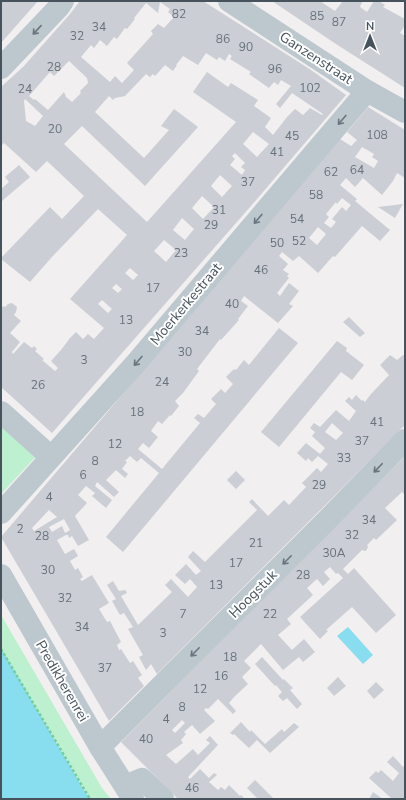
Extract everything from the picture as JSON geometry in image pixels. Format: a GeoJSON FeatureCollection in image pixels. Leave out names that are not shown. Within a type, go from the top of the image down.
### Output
{"type":"FeatureCollection","features":[{"type":"Feature","properties":{"kind":"street"},"geometry":{"type":"LineString","coordinates":[[1,68],[63,1]]}},
{"type":"Feature","properties":{"kind":"street","name":"Ganzenstraat"},"geometry":{"type":"LineString","coordinates":[[229,1],[368,91],[405,112]]}},
{"type":"Feature","properties":{"kind":"street","name":"Moerkerkestraat"},"geometry":{"type":"LineString","coordinates":[[1,513],[136,363],[368,91]]}},
{"type":"Feature","properties":{"kind":"street"},"geometry":{"type":"LineString","coordinates":[[1,412],[52,457]]}},
{"type":"Feature","properties":{"kind":"street","name":"Hoogstuk"},"geometry":{"type":"LineString","coordinates":[[100,747],[405,440]]}},
{"type":"Feature","properties":{"kind":"street","name":"Predikherenrei"},"geometry":{"type":"LineString","coordinates":[[1,575],[100,747],[129,793],[142,779],[163,799]]}},
{"type":"Feature","properties":{"kind":"path"},"geometry":{"type":"LineString","coordinates":[[1,648],[90,799]]}},
{"type":"Feature","properties":{"kind":"green space"},"geometry":{"type":"Polygon","coordinates":[[[1,421],[38,454],[1,494],[1,421]]]}},
{"type":"Feature","properties":{"kind":"green space"},"geometry":{"type":"Polygon","coordinates":[[[1,615],[102,788],[111,799],[90,799],[1,648],[1,615]]]}},
{"type":"Feature","properties":{"kind":"water"},"geometry":{"type":"Polygon","coordinates":[[[348,627],[373,655],[363,664],[337,636],[348,627]]]}},
{"type":"Feature","properties":{"kind":"water"},"geometry":{"type":"Polygon","coordinates":[[[1,648],[84,790],[90,799],[1,799],[1,648]]]}},
{"type":"Feature","properties":{"kind":"building"},"geometry":{"type":"Polygon","coordinates":[[[2,1],[38,1],[1,43],[1,3],[2,1]]]}},
{"type":"Feature","properties":{"kind":"building"},"geometry":{"type":"Polygon","coordinates":[[[80,1],[203,1],[311,70],[346,95],[52,433],[1,387],[1,309],[3,306],[5,307],[12,303],[17,307],[14,315],[21,321],[10,333],[20,342],[12,352],[13,354],[24,342],[32,348],[34,346],[37,349],[35,351],[44,359],[42,360],[55,371],[58,368],[51,361],[76,332],[83,339],[88,334],[94,339],[104,328],[70,299],[127,235],[98,209],[30,282],[1,259],[50,207],[62,219],[84,196],[47,161],[36,172],[4,143],[1,146],[1,87],[24,66],[80,1]],[[160,2],[158,13],[146,3],[127,29],[125,28],[117,39],[114,37],[107,46],[100,40],[94,48],[91,45],[81,57],[110,82],[115,76],[122,83],[134,70],[127,63],[153,34],[151,31],[158,24],[164,28],[174,17],[168,12],[170,9],[160,2]],[[206,53],[198,65],[183,56],[173,71],[165,65],[155,76],[153,74],[150,77],[146,74],[125,96],[115,98],[113,100],[109,96],[95,112],[144,158],[169,130],[161,126],[174,109],[198,127],[145,186],[82,126],[64,144],[147,222],[236,122],[193,92],[207,72],[228,87],[231,83],[258,100],[254,106],[271,118],[265,127],[273,135],[295,109],[303,115],[310,108],[322,115],[323,114],[292,93],[280,108],[276,104],[291,86],[281,80],[278,85],[274,82],[269,88],[249,74],[251,72],[230,59],[232,56],[229,54],[225,61],[219,57],[217,60],[206,53]],[[69,61],[54,76],[50,72],[29,96],[48,110],[64,92],[66,97],[72,102],[88,83],[87,78],[69,61]],[[25,99],[26,121],[35,126],[43,116],[25,99]],[[253,132],[243,144],[257,157],[269,144],[253,132]],[[235,153],[232,156],[235,159],[230,165],[242,175],[245,170],[241,167],[245,163],[235,153]],[[220,175],[211,186],[222,197],[232,186],[220,175]],[[202,196],[192,208],[203,219],[214,207],[202,196]],[[182,218],[173,230],[185,240],[194,229],[182,218]],[[164,240],[154,251],[166,262],[176,250],[164,240]],[[130,268],[125,273],[133,280],[138,275],[130,268]],[[116,284],[112,288],[118,293],[122,289],[116,284]],[[102,300],[98,304],[108,313],[112,309],[102,300]]]}},
{"type":"Feature","properties":{"kind":"building"},"geometry":{"type":"Polygon","coordinates":[[[272,1],[320,1],[335,11],[343,1],[360,1],[362,2],[360,7],[367,12],[374,1],[379,1],[385,5],[383,7],[405,19],[405,25],[400,33],[405,36],[405,88],[336,44],[272,1]]]}},
{"type":"Feature","properties":{"kind":"building"},"geometry":{"type":"Polygon","coordinates":[[[368,107],[405,130],[405,178],[397,173],[393,181],[382,195],[363,178],[355,187],[346,178],[340,185],[357,199],[355,201],[390,230],[380,241],[362,226],[335,257],[333,256],[318,273],[299,256],[293,261],[282,252],[279,256],[288,264],[283,270],[289,274],[287,276],[289,278],[277,293],[280,296],[289,283],[299,291],[289,304],[293,306],[278,323],[244,296],[241,301],[248,306],[238,319],[239,320],[221,340],[220,339],[197,369],[199,371],[183,393],[175,401],[179,406],[162,424],[158,421],[151,431],[158,437],[149,448],[143,443],[138,449],[162,469],[200,423],[194,418],[198,414],[204,418],[216,404],[211,399],[221,389],[225,393],[233,384],[226,377],[234,369],[236,370],[244,360],[249,365],[279,328],[298,343],[123,552],[106,537],[159,473],[141,458],[137,462],[130,456],[125,461],[127,462],[122,469],[128,474],[125,478],[116,470],[106,480],[119,492],[114,497],[97,482],[95,486],[112,500],[106,508],[92,496],[95,493],[86,486],[78,495],[87,503],[75,516],[89,540],[78,546],[72,536],[69,538],[68,535],[66,535],[57,540],[65,554],[74,549],[78,556],[70,561],[75,570],[78,568],[83,577],[80,579],[82,581],[92,575],[109,603],[99,609],[107,622],[110,621],[121,642],[117,645],[119,650],[121,649],[130,663],[133,661],[142,675],[138,678],[144,686],[109,721],[1,537],[340,139],[351,146],[357,140],[347,132],[368,107]],[[362,147],[355,157],[374,168],[378,161],[372,157],[374,154],[362,147]],[[342,198],[337,204],[336,202],[326,214],[329,217],[324,223],[331,228],[336,222],[332,219],[342,207],[346,211],[351,205],[342,198]],[[318,227],[309,238],[317,245],[326,234],[318,227]],[[49,510],[32,528],[34,531],[57,517],[49,510]],[[64,519],[49,527],[52,532],[62,526],[65,533],[70,530],[64,519]]]}},
{"type":"Feature","properties":{"kind":"building"},"geometry":{"type":"Polygon","coordinates":[[[19,165],[30,177],[2,201],[1,189],[9,182],[5,177],[19,165]]]}},
{"type":"Feature","properties":{"kind":"building"},"geometry":{"type":"Polygon","coordinates":[[[403,204],[395,218],[378,207],[403,204]]]}},
{"type":"Feature","properties":{"kind":"building"},"geometry":{"type":"Polygon","coordinates":[[[349,317],[365,333],[360,337],[343,322],[349,317]]]}},
{"type":"Feature","properties":{"kind":"building"},"geometry":{"type":"Polygon","coordinates":[[[337,341],[347,348],[346,351],[364,365],[352,380],[341,372],[279,447],[261,432],[337,341]]]}},
{"type":"Feature","properties":{"kind":"building"},"geometry":{"type":"Polygon","coordinates":[[[390,355],[397,360],[403,355],[405,357],[405,425],[157,674],[151,664],[146,670],[139,657],[143,655],[128,629],[133,627],[124,613],[120,615],[112,601],[116,599],[107,585],[113,581],[119,591],[126,591],[127,593],[121,596],[138,625],[172,592],[165,585],[171,579],[188,597],[197,587],[190,579],[185,584],[175,575],[186,564],[196,575],[201,571],[188,557],[193,551],[205,562],[257,510],[249,502],[252,499],[268,516],[284,500],[289,505],[306,487],[302,483],[317,468],[321,472],[328,464],[318,456],[312,462],[308,458],[306,461],[297,453],[306,443],[320,454],[325,448],[312,436],[315,432],[310,428],[314,423],[320,427],[336,410],[349,421],[356,411],[345,401],[349,397],[352,400],[356,395],[365,402],[389,375],[380,365],[390,355]],[[332,423],[325,432],[336,440],[343,433],[332,423]]]}},
{"type":"Feature","properties":{"kind":"building"},"geometry":{"type":"Polygon","coordinates":[[[405,456],[405,495],[402,492],[385,508],[397,520],[376,540],[374,538],[367,545],[368,547],[366,551],[362,550],[343,569],[348,574],[354,568],[396,615],[376,633],[352,607],[326,630],[328,631],[320,639],[300,617],[343,578],[338,573],[336,574],[330,567],[324,572],[330,579],[323,586],[317,579],[307,588],[313,595],[287,619],[291,624],[278,635],[292,650],[304,639],[315,652],[303,662],[299,657],[283,670],[261,644],[244,661],[251,668],[242,677],[248,684],[229,703],[236,711],[233,714],[218,699],[208,709],[206,708],[204,710],[215,721],[200,734],[192,725],[184,732],[186,734],[181,740],[183,743],[166,755],[176,764],[193,749],[198,755],[210,743],[206,740],[210,736],[218,745],[188,777],[190,779],[200,769],[209,778],[214,773],[217,775],[209,782],[218,790],[221,787],[225,790],[229,785],[245,799],[178,799],[121,742],[405,456]],[[182,720],[172,730],[175,733],[185,723],[182,720]]]}},
{"type":"Feature","properties":{"kind":"building"},"geometry":{"type":"Polygon","coordinates":[[[236,471],[245,480],[236,489],[227,480],[236,471]]]}},
{"type":"Feature","properties":{"kind":"building"},"geometry":{"type":"Polygon","coordinates":[[[262,657],[283,680],[284,679],[293,688],[290,690],[302,704],[297,709],[287,698],[283,701],[278,696],[282,692],[255,664],[262,657]]]}},
{"type":"Feature","properties":{"kind":"building"},"geometry":{"type":"Polygon","coordinates":[[[338,677],[346,686],[334,696],[327,688],[338,677]]]}},
{"type":"Feature","properties":{"kind":"building"},"geometry":{"type":"Polygon","coordinates":[[[376,682],[384,690],[374,699],[367,691],[376,682]]]}},
{"type":"Feature","properties":{"kind":"building"},"geometry":{"type":"Polygon","coordinates":[[[241,722],[250,732],[251,730],[265,744],[282,729],[284,732],[294,723],[299,727],[270,753],[257,740],[249,748],[234,734],[233,735],[230,733],[241,722]]]}},
{"type":"Feature","properties":{"kind":"building"},"geometry":{"type":"Polygon","coordinates":[[[393,756],[403,767],[405,765],[405,799],[390,799],[391,798],[369,778],[376,771],[378,773],[381,770],[393,781],[399,773],[387,762],[393,756]]]}},
{"type":"Feature","properties":{"kind":"building"},"geometry":{"type":"Polygon","coordinates":[[[255,780],[274,799],[258,799],[247,788],[255,780]]]}},
{"type":"Feature","properties":{"kind":"building"},"geometry":{"type":"Polygon","coordinates":[[[373,792],[383,799],[369,799],[373,792]]]}}]}
